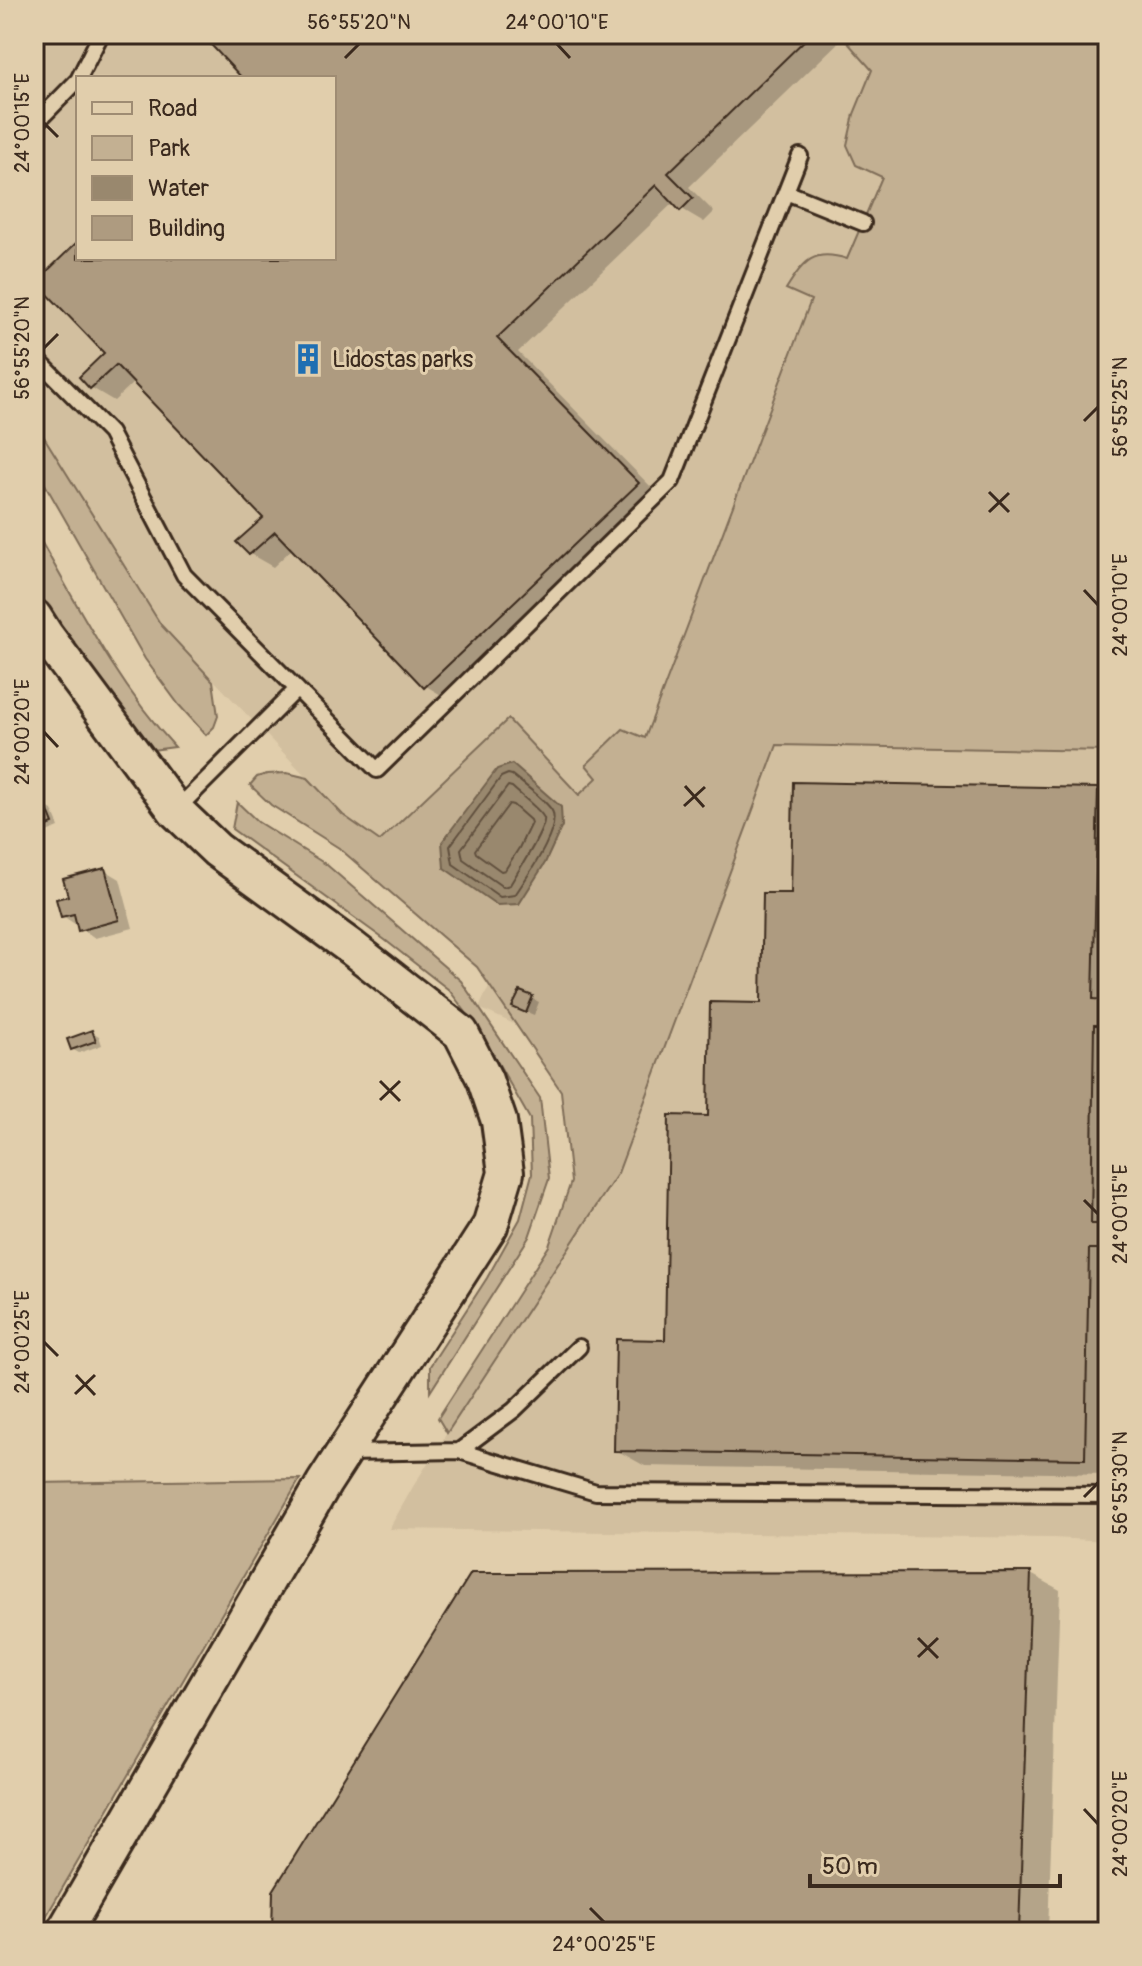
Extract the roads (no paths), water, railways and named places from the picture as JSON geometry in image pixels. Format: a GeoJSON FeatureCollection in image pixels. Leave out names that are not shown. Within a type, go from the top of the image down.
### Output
{"type":"FeatureCollection","features":[{"type":"Feature","properties":{"kind":"street"},"geometry":{"type":"LineString","coordinates":[[34,617],[176,811],[217,850],[352,948],[461,1033],[485,1080],[499,1121],[506,1173],[490,1226],[324,1483],[64,1932]]}},
{"type":"Feature","properties":{"kind":"lane"},"geometry":{"type":"LineString","coordinates":[[80,76],[101,34]]}},
{"type":"Feature","properties":{"kind":"lane"},"geometry":{"type":"LineString","coordinates":[[34,125],[76,82]]}},
{"type":"Feature","properties":{"kind":"lane"},"geometry":{"type":"LineString","coordinates":[[34,356],[110,433],[184,575],[377,770],[672,481],[800,156]]}},
{"type":"Feature","properties":{"kind":"lane"},"geometry":{"type":"LineString","coordinates":[[786,192],[863,223]]}},
{"type":"Feature","properties":{"kind":"lane"},"geometry":{"type":"LineString","coordinates":[[176,811],[297,689]]}},
{"type":"Feature","properties":{"kind":"lane"},"geometry":{"type":"LineString","coordinates":[[459,1451],[514,1410],[579,1347]]}},
{"type":"Feature","properties":{"kind":"lane"},"geometry":{"type":"LineString","coordinates":[[345,1453],[459,1451],[596,1492],[1108,1495]]}},
{"type":"Feature","properties":{"kind":"water"},"geometry":{"type":"Polygon","coordinates":[[[512,764],[561,807],[562,826],[545,863],[519,904],[497,905],[444,868],[442,842],[497,769],[512,764]]]}},
{"type":"Feature","properties":{"kind":"place","name":"Lidostas parks"},"geometry":{"type":"Point","coordinates":[308,359]}}]}
